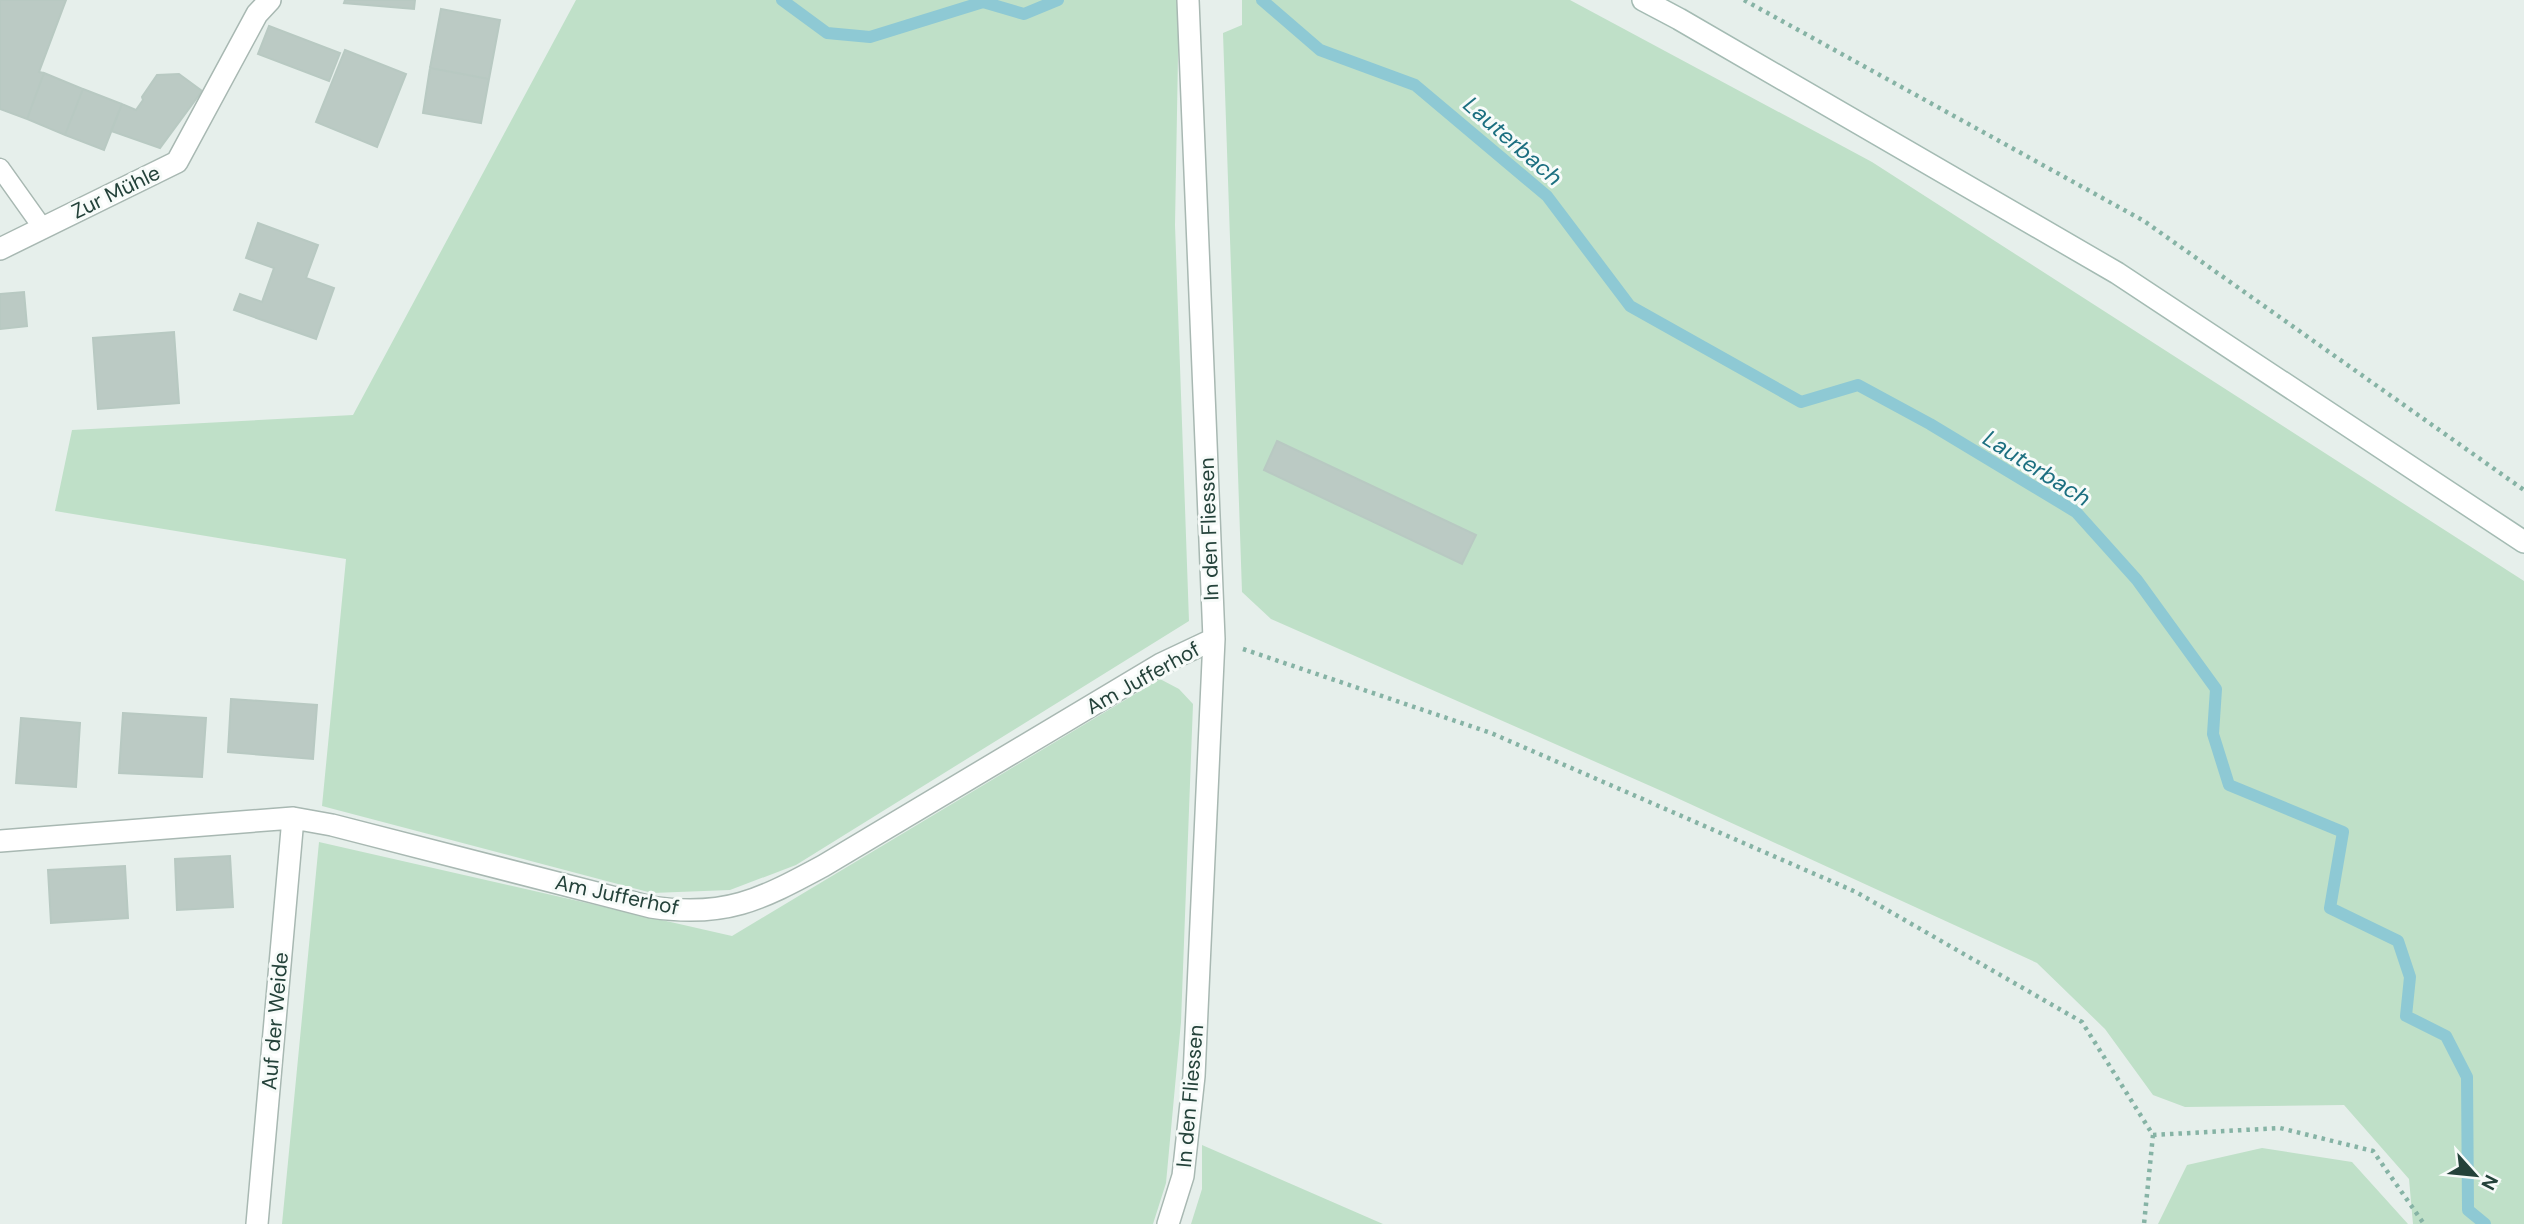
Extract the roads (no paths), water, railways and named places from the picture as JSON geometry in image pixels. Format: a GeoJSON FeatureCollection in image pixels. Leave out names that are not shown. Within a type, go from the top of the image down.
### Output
{"type":"FeatureCollection","features":[{"type":"Feature","properties":{"kind":"street","name":"Zur Mühle"},"geometry":{"type":"LineString","coordinates":[[0,249],[177,162],[257,15],[270,0]]}},
{"type":"Feature","properties":{"kind":"street"},"geometry":{"type":"LineString","coordinates":[[1643,0],[2117,273],[2524,542]]}},
{"type":"Feature","properties":{"kind":"street","name":"In den Fliessen"},"geometry":{"type":"LineString","coordinates":[[1168,1224],[1182,1176],[1194,1076],[1214,639],[1188,6]]}},
{"type":"Feature","properties":{"kind":"street","name":"Am Jufferhof"},"geometry":{"type":"LineString","coordinates":[[0,841],[293,818],[332,825],[651,907],[681,911],[745,904],[823,866],[1161,664],[1214,639]]}},
{"type":"Feature","properties":{"kind":"street","name":"Auf der Weide"},"geometry":{"type":"LineString","coordinates":[[257,1224],[293,818]]}},
{"type":"Feature","properties":{"kind":"lane"},"geometry":{"type":"LineString","coordinates":[[0,168],[41,227]]}},
{"type":"Feature","properties":{"kind":"waterway","name":"Lauterbach"},"geometry":{"type":"LineString","coordinates":[[782,0],[827,33],[870,37],[983,2],[1024,14],[1058,0]]}},
{"type":"Feature","properties":{"kind":"waterway","name":"Lauterbach"},"geometry":{"type":"LineString","coordinates":[[1262,0],[1320,50],[1415,85],[1547,196],[1630,306],[1801,402],[1858,385],[1930,424],[2076,512],[2137,580],[2216,689],[2213,734],[2229,785],[2343,832],[2330,908],[2398,941],[2410,977],[2406,1016],[2446,1036],[2467,1077],[2468,1210],[2485,1224]]}}]}
